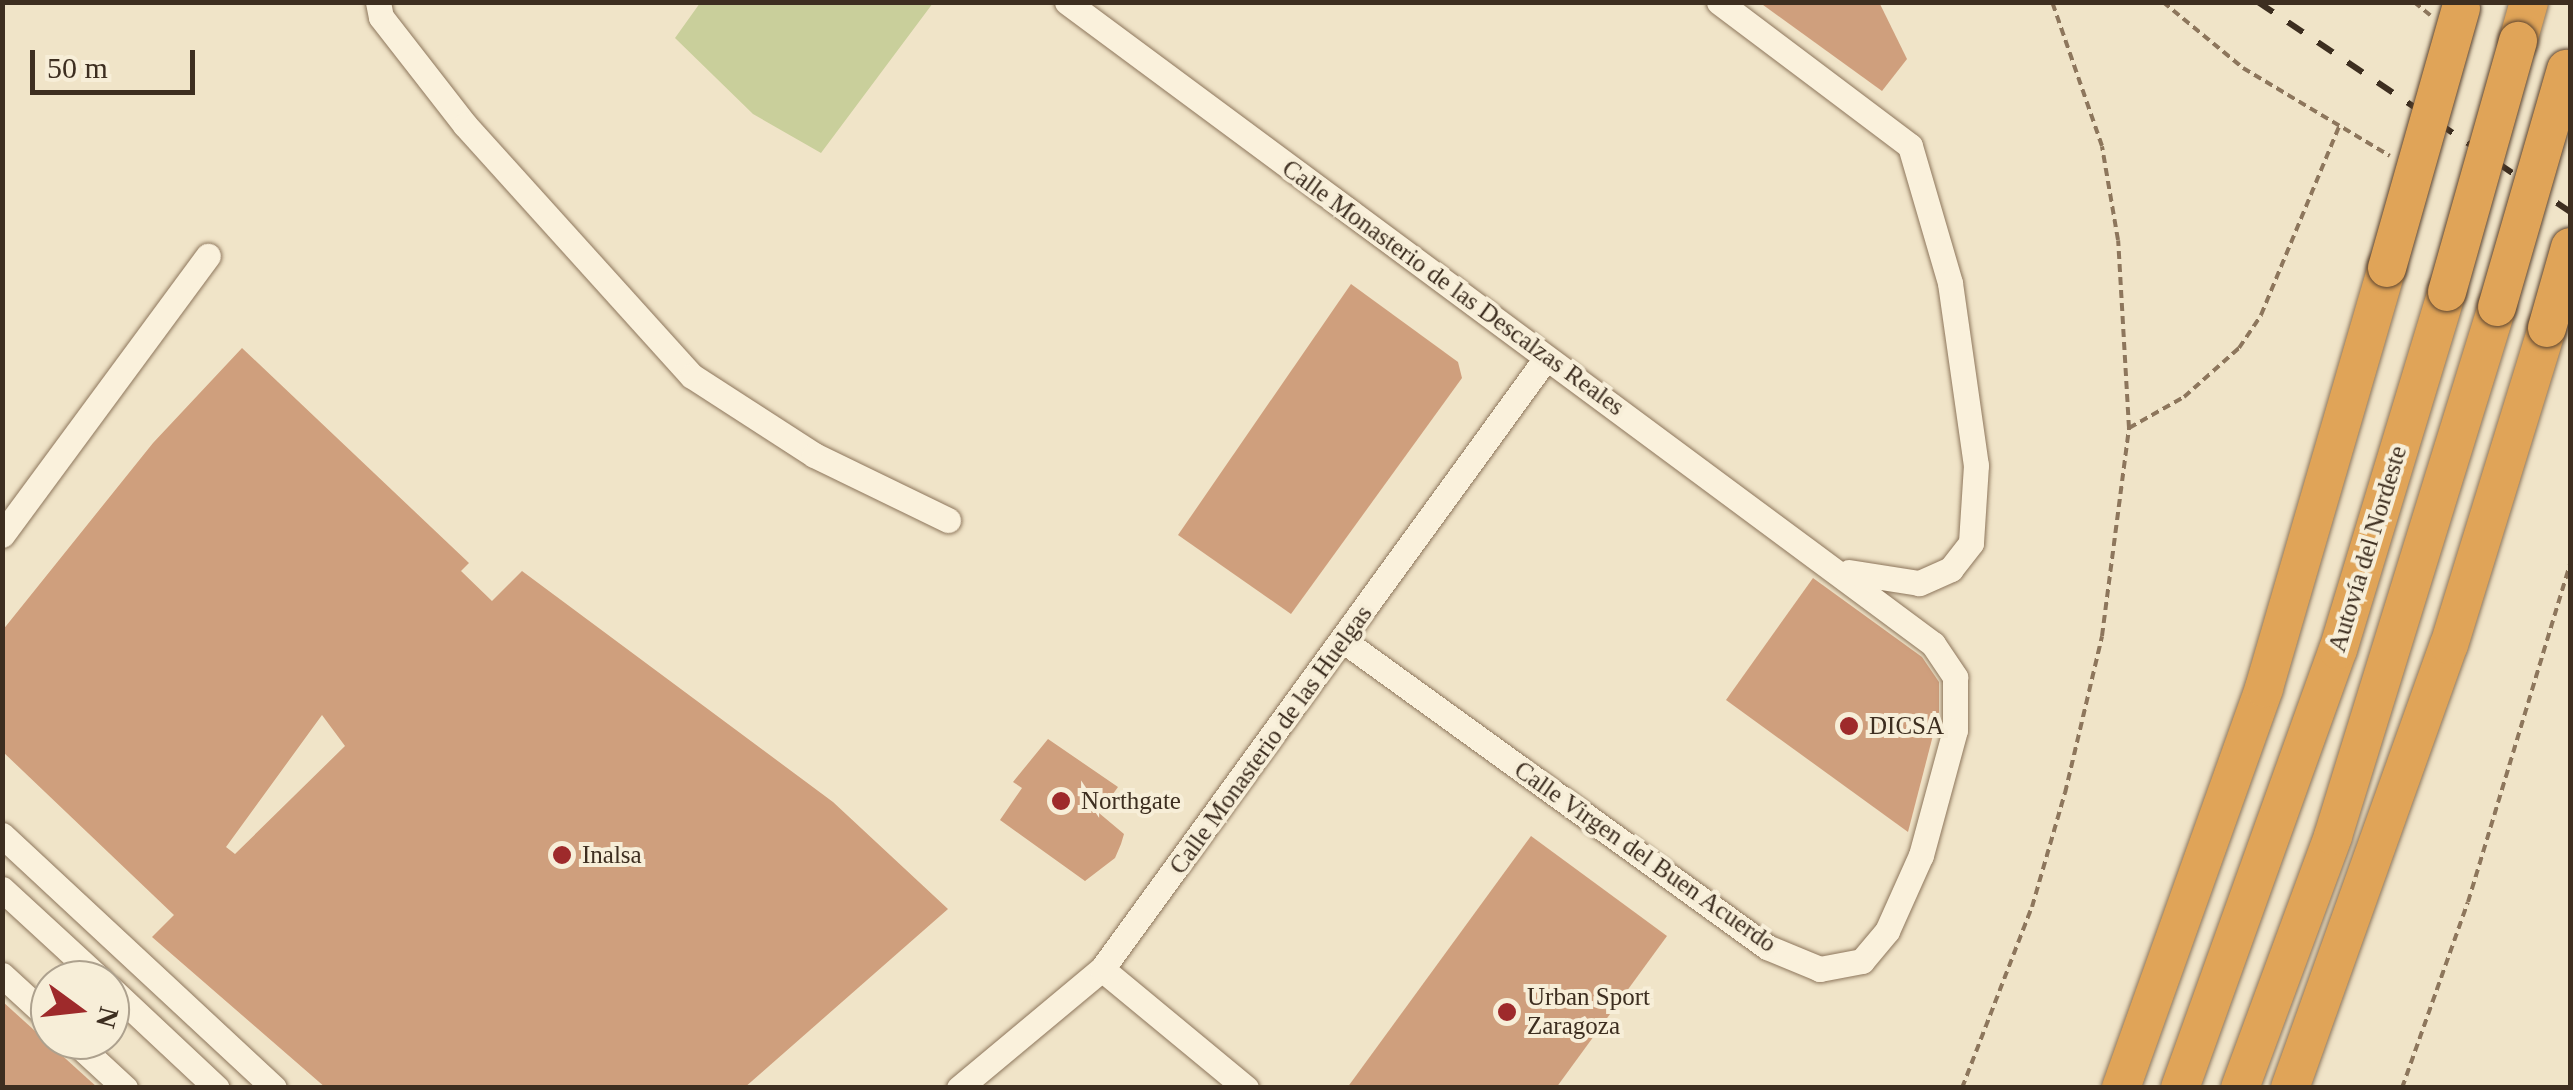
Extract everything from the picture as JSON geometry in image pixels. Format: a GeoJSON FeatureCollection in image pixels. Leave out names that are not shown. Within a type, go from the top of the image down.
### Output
{"type":"FeatureCollection","features":[{"type":"Feature","properties":{"kind":"highway"},"geometry":{"type":"LineString","coordinates":[[2121,1088],[2264,688],[2462,5]]}},
{"type":"Feature","properties":{"kind":"highway","name":"Autovía del Nordeste"},"geometry":{"type":"LineString","coordinates":[[2180,1088],[2338,650],[2447,292],[2524,17]]}},
{"type":"Feature","properties":{"kind":"highway","name":"Autovía del Nordeste"},"geometry":{"type":"LineString","coordinates":[[2240,1088],[2333,836],[2497,307],[2568,61]]}},
{"type":"Feature","properties":{"kind":"highway"},"geometry":{"type":"LineString","coordinates":[[2290,1088],[2449,646],[2570,246]]}},
{"type":"Feature","properties":{"kind":"street"},"geometry":{"type":"LineString","coordinates":[[378,2],[382,17],[465,125],[692,376],[814,455],[948,520]]}},
{"type":"Feature","properties":{"kind":"street","name":"Calle Monasterio de las Descalzas Reales"},"geometry":{"type":"LineString","coordinates":[[1068,2],[1546,358],[1841,570]]}},
{"type":"Feature","properties":{"kind":"street"},"geometry":{"type":"LineString","coordinates":[[1719,2],[1910,146],[1950,283],[1976,465],[1970,543],[1951,570],[1918,584],[1841,570]]}},
{"type":"Feature","properties":{"kind":"street"},"geometry":{"type":"LineString","coordinates":[[2,535],[208,256]]}},
{"type":"Feature","properties":{"kind":"street","name":"Calle Monasterio de las Huelgas"},"geometry":{"type":"LineString","coordinates":[[959,1088],[1102,969],[1546,358]]}},
{"type":"Feature","properties":{"kind":"street","name":"Calle Virgen del Buen Acuerdo"},"geometry":{"type":"LineString","coordinates":[[1344,641],[1766,947],[1820,969],[1844,968],[1878,947],[1921,855],[1958,703],[1948,660],[1841,570]]}},
{"type":"Feature","properties":{"kind":"street"},"geometry":{"type":"LineString","coordinates":[[2,835],[274,1088]]}},
{"type":"Feature","properties":{"kind":"street"},"geometry":{"type":"LineString","coordinates":[[2,889],[79,960]]}},
{"type":"Feature","properties":{"kind":"street"},"geometry":{"type":"LineString","coordinates":[[1102,969],[1246,1088]]}},
{"type":"Feature","properties":{"kind":"street"},"geometry":{"type":"LineString","coordinates":[[2,975],[30,1001]]}},
{"type":"Feature","properties":{"kind":"street"},"geometry":{"type":"LineString","coordinates":[[130,1007],[217,1088]]}},
{"type":"Feature","properties":{"kind":"street"},"geometry":{"type":"LineString","coordinates":[[94,1060],[124,1088]]}},
{"type":"Feature","properties":{"kind":"path"},"geometry":{"type":"LineString","coordinates":[[1962,1088],[2032,907],[2066,793],[2102,636],[2129,428],[2118,240],[2102,146],[2052,2]]}},
{"type":"Feature","properties":{"kind":"path"},"geometry":{"type":"LineString","coordinates":[[2163,2],[2244,68],[2398,161]]}},
{"type":"Feature","properties":{"kind":"path"},"geometry":{"type":"LineString","coordinates":[[2129,428],[2184,398],[2239,348],[2261,315],[2340,125]]}},
{"type":"Feature","properties":{"kind":"path"},"geometry":{"type":"LineString","coordinates":[[2402,1088],[2468,902],[2570,565]]}},
{"type":"Feature","properties":{"kind":"green space"},"geometry":{"type":"Polygon","coordinates":[[[700,2],[933,3],[821,153],[753,114],[675,38],[700,2]]]}},
{"type":"Feature","properties":{"kind":"building"},"geometry":{"type":"Polygon","coordinates":[[[1759,2],[1879,2],[1907,59],[1882,91],[1759,2]]]}},
{"type":"Feature","properties":{"kind":"building"},"geometry":{"type":"Polygon","coordinates":[[[1351,284],[1458,362],[1462,378],[1291,614],[1178,535],[1351,284]]]}},
{"type":"Feature","properties":{"kind":"building","name":"Inalsa"},"geometry":{"type":"Polygon","coordinates":[[[242,348],[469,563],[461,571],[492,601],[522,571],[833,802],[948,909],[744,1088],[326,1088],[152,937],[174,915],[2,751],[2,631],[153,443],[242,348]],[[322,715],[226,847],[235,854],[345,746],[322,715]]]}},
{"type":"Feature","properties":{"kind":"building","name":"DICSA"},"geometry":{"type":"Polygon","coordinates":[[[1813,578],[1922,657],[1939,682],[1939,712],[1908,832],[1726,700],[1813,578]]]}},
{"type":"Feature","properties":{"kind":"building","name":"Northgate"},"geometry":{"type":"Polygon","coordinates":[[[1048,739],[1118,787],[1099,813],[1124,834],[1121,844],[1115,858],[1085,881],[1000,820],[1022,788],[1013,782],[1048,739]]]}},
{"type":"Feature","properties":{"kind":"building","name":"Urban Sport Zaragoza"},"geometry":{"type":"Polygon","coordinates":[[[1531,836],[1667,936],[1556,1088],[1347,1088],[1531,836]]]}},
{"type":"Feature","properties":{"kind":"building"},"geometry":{"type":"Polygon","coordinates":[[[2,1001],[30,1026],[30,1060],[67,1060],[98,1088],[2,1088],[2,1001]]]}},
{"type":"Feature","properties":{"kind":"railway"},"geometry":{"type":"LineString","coordinates":[[2258,2],[2570,212]]}},
{"type":"Feature","properties":{"kind":"place","name":"DICSA"},"geometry":{"type":"Point","coordinates":[1849,726]}},
{"type":"Feature","properties":{"kind":"place","name":"Northgate"},"geometry":{"type":"Point","coordinates":[1061,801]}},
{"type":"Feature","properties":{"kind":"place","name":"Inalsa"},"geometry":{"type":"Point","coordinates":[562,855]}},
{"type":"Feature","properties":{"kind":"place","name":"Urban Sport Zaragoza"},"geometry":{"type":"Point","coordinates":[1507,1012]}}]}
